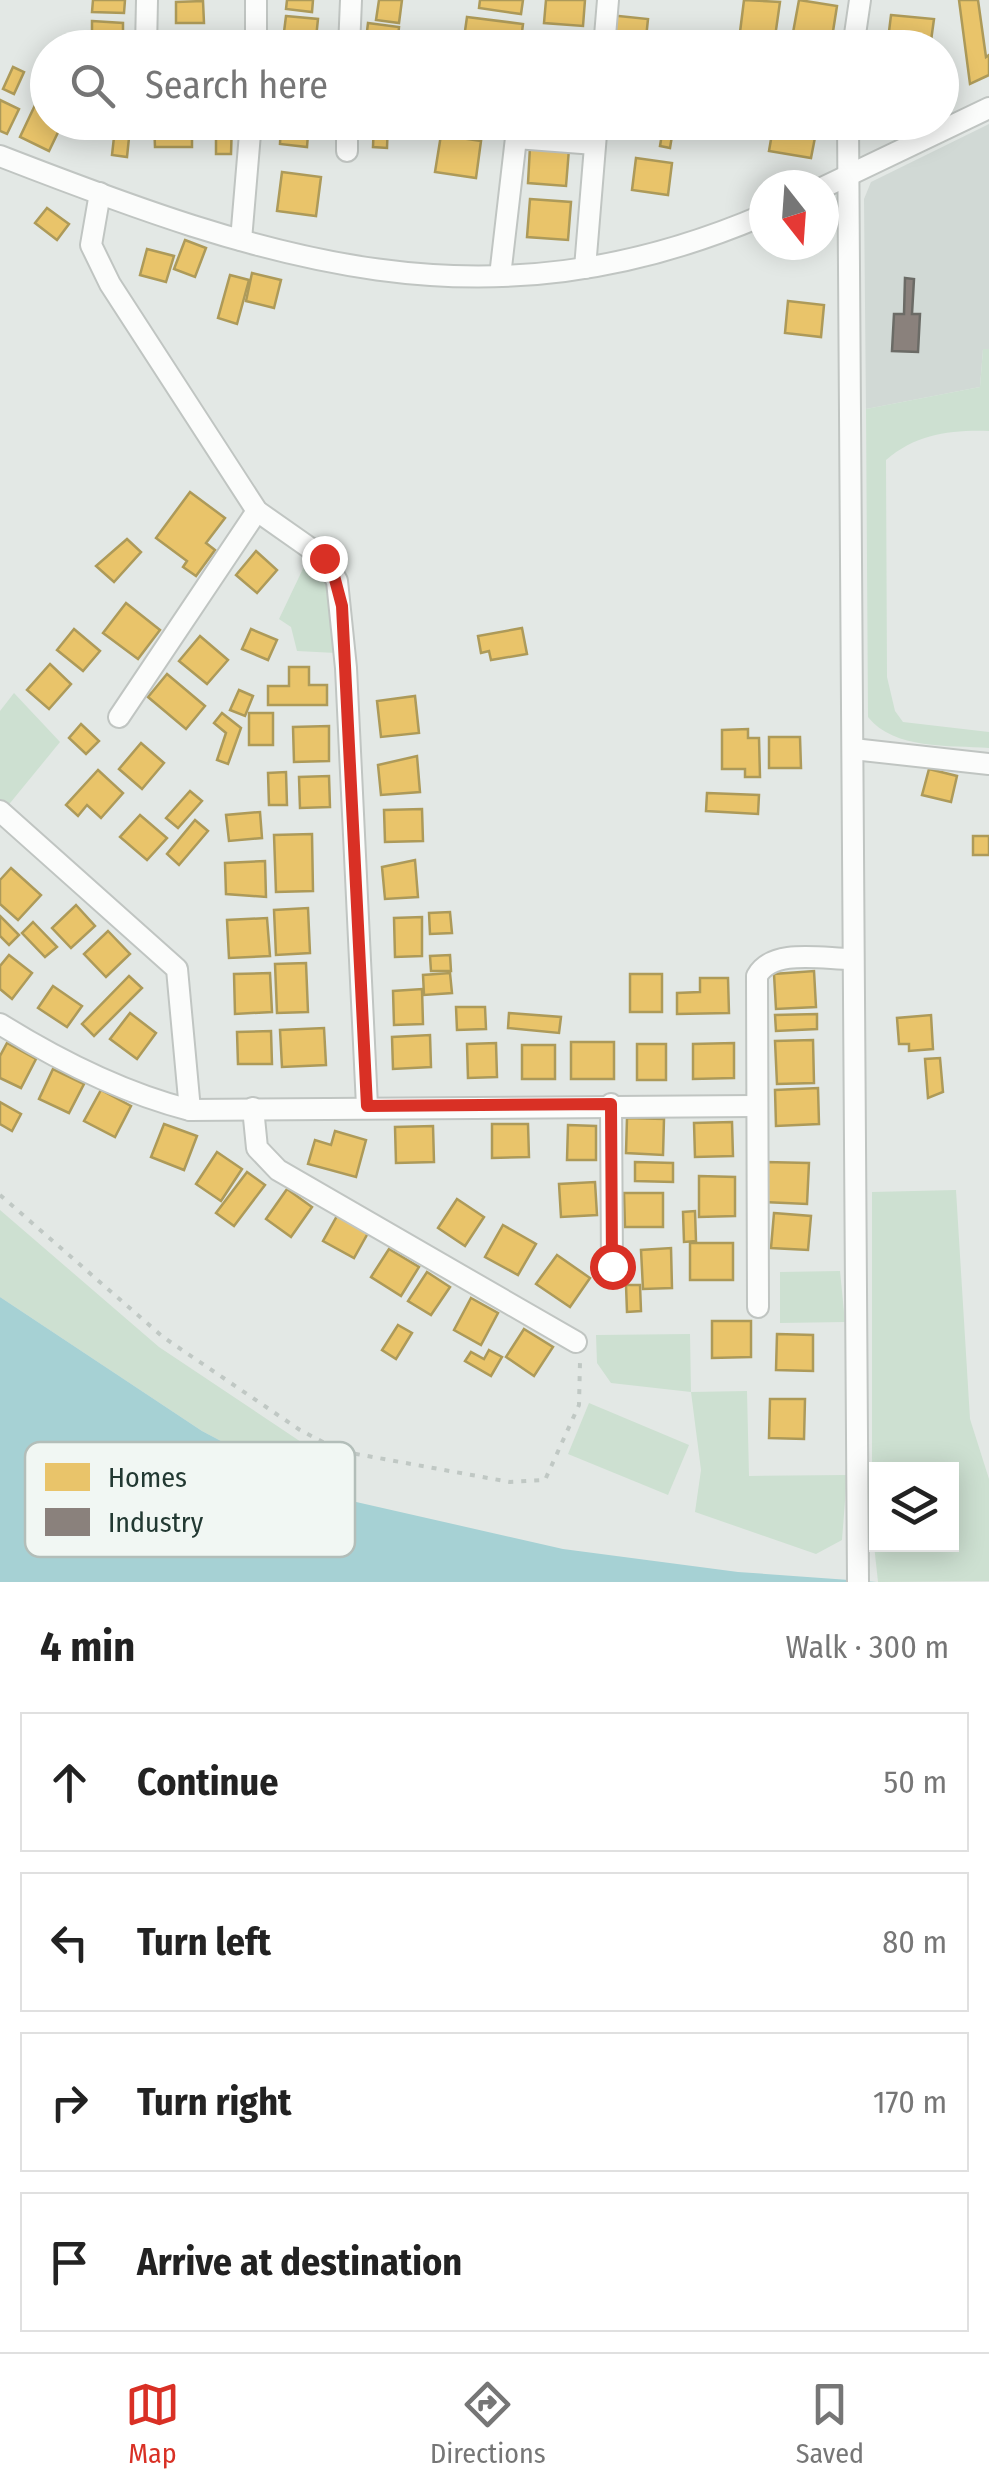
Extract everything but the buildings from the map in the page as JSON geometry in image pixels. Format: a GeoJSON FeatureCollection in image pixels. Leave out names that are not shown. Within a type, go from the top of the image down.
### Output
{"type":"FeatureCollection","features":[{"type":"Feature","properties":{"kind":"street"},"geometry":{"type":"LineString","coordinates":[[146,30],[147,0]]}},
{"type":"Feature","properties":{"kind":"street"},"geometry":{"type":"LineString","coordinates":[[256,0],[256,30]]}},
{"type":"Feature","properties":{"kind":"street"},"geometry":{"type":"LineString","coordinates":[[350,30],[351,0]]}},
{"type":"Feature","properties":{"kind":"street"},"geometry":{"type":"LineString","coordinates":[[606,30],[608,0]]}},
{"type":"Feature","properties":{"kind":"street"},"geometry":{"type":"LineString","coordinates":[[856,30],[860,0]]}},
{"type":"Feature","properties":{"kind":"street"},"geometry":{"type":"LineString","coordinates":[[959,122],[989,108]]}},
{"type":"Feature","properties":{"kind":"street"},"geometry":{"type":"LineString","coordinates":[[241,240],[249,140]]}},
{"type":"Feature","properties":{"kind":"street"},"geometry":{"type":"LineString","coordinates":[[347,140],[347,150]]}},
{"type":"Feature","properties":{"kind":"street"},"geometry":{"type":"LineString","coordinates":[[500,276],[516,140]]}},
{"type":"Feature","properties":{"kind":"street"},"geometry":{"type":"LineString","coordinates":[[585,268],[595,140]]}},
{"type":"Feature","properties":{"kind":"street"},"geometry":{"type":"LineString","coordinates":[[847,140],[858,1582]]}},
{"type":"Feature","properties":{"kind":"street"},"geometry":{"type":"LineString","coordinates":[[839,180],[922,140]]}},
{"type":"Feature","properties":{"kind":"street"},"geometry":{"type":"LineString","coordinates":[[0,156],[291,257],[432,278],[500,276],[638,259],[749,220]]}},
{"type":"Feature","properties":{"kind":"street"},"geometry":{"type":"LineString","coordinates":[[100,192],[90,235],[94,254],[257,511],[324,558],[340,592],[367,1106]]}},
{"type":"Feature","properties":{"kind":"street"},"geometry":{"type":"LineString","coordinates":[[119,717],[257,511]]}},
{"type":"Feature","properties":{"kind":"street"},"geometry":{"type":"LineString","coordinates":[[853,749],[989,764]]}},
{"type":"Feature","properties":{"kind":"street"},"geometry":{"type":"LineString","coordinates":[[0,811],[176,968],[190,1110]]}},
{"type":"Feature","properties":{"kind":"street"},"geometry":{"type":"LineString","coordinates":[[758,1307],[755,985],[761,968],[778,959],[851,959]]}},
{"type":"Feature","properties":{"kind":"street"},"geometry":{"type":"LineString","coordinates":[[0,1024],[66,1062],[161,1103],[190,1110],[611,1104],[756,1106]]}},
{"type":"Feature","properties":{"kind":"street"},"geometry":{"type":"LineString","coordinates":[[611,1104],[612,1266]]}},
{"type":"Feature","properties":{"kind":"street"},"geometry":{"type":"LineString","coordinates":[[254,1108],[257,1148],[278,1170],[576,1342]]}},
{"type":"Feature","properties":{"kind":"path"},"geometry":{"type":"LineString","coordinates":[[0,1195],[164,1337],[323,1442]]}},
{"type":"Feature","properties":{"kind":"path"},"geometry":{"type":"LineString","coordinates":[[355,1454],[510,1482],[545,1480],[580,1405],[582,1373],[576,1342]]}},
{"type":"Feature","properties":{"kind":"shaded area"},"geometry":{"type":"Polygon","coordinates":[[[989,124],[989,349],[983,349],[980,387],[866,409],[864,199],[871,182],[989,124]]]}},
{"type":"Feature","properties":{"kind":"green space"},"geometry":{"type":"Polygon","coordinates":[[[983,349],[989,349],[989,431],[934,435],[910,444],[886,460],[887,677],[895,711],[903,722],[989,732],[989,748],[923,744],[892,735],[868,717],[866,409],[980,387],[983,349]]]}},
{"type":"Feature","properties":{"kind":"green space"},"geometry":{"type":"Polygon","coordinates":[[[310,554],[332,594],[336,653],[297,651],[291,627],[279,619],[310,554]]]}},
{"type":"Feature","properties":{"kind":"green space"},"geometry":{"type":"Polygon","coordinates":[[[14,693],[60,742],[6,808],[0,802],[0,711],[14,693]]]}},
{"type":"Feature","properties":{"kind":"green space"},"geometry":{"type":"Polygon","coordinates":[[[956,1190],[970,1419],[989,1479],[989,1581],[878,1582],[875,1552],[959,1552],[959,1462],[872,1462],[872,1192],[956,1190]]]}},
{"type":"Feature","properties":{"kind":"green space"},"geometry":{"type":"Polygon","coordinates":[[[0,1210],[159,1347],[301,1442],[223,1442],[0,1297],[0,1210]]]}},
{"type":"Feature","properties":{"kind":"green space"},"geometry":{"type":"Polygon","coordinates":[[[840,1271],[845,1322],[780,1323],[780,1272],[840,1271]]]}},
{"type":"Feature","properties":{"kind":"green space"},"geometry":{"type":"Polygon","coordinates":[[[690,1334],[691,1392],[611,1383],[597,1363],[596,1335],[690,1334]]]}},
{"type":"Feature","properties":{"kind":"green space"},"geometry":{"type":"Polygon","coordinates":[[[747,1391],[749,1476],[847,1475],[842,1540],[816,1554],[695,1512],[701,1470],[691,1392],[747,1391]]]}},
{"type":"Feature","properties":{"kind":"green space"},"geometry":{"type":"Polygon","coordinates":[[[589,1403],[689,1445],[668,1495],[568,1454],[589,1403]]]}},
{"type":"Feature","properties":{"kind":"water"},"geometry":{"type":"Polygon","coordinates":[[[0,1297],[223,1442],[25,1442],[25,1557],[355,1557],[355,1502],[563,1549],[738,1572],[877,1582],[0,1582],[0,1297]]]}},
{"type":"Feature","properties":{"kind":"route"},"geometry":{"type":"LineString","coordinates":[[324,558],[333,572],[342,606],[367,1106],[611,1104],[612,1266]]}}]}
